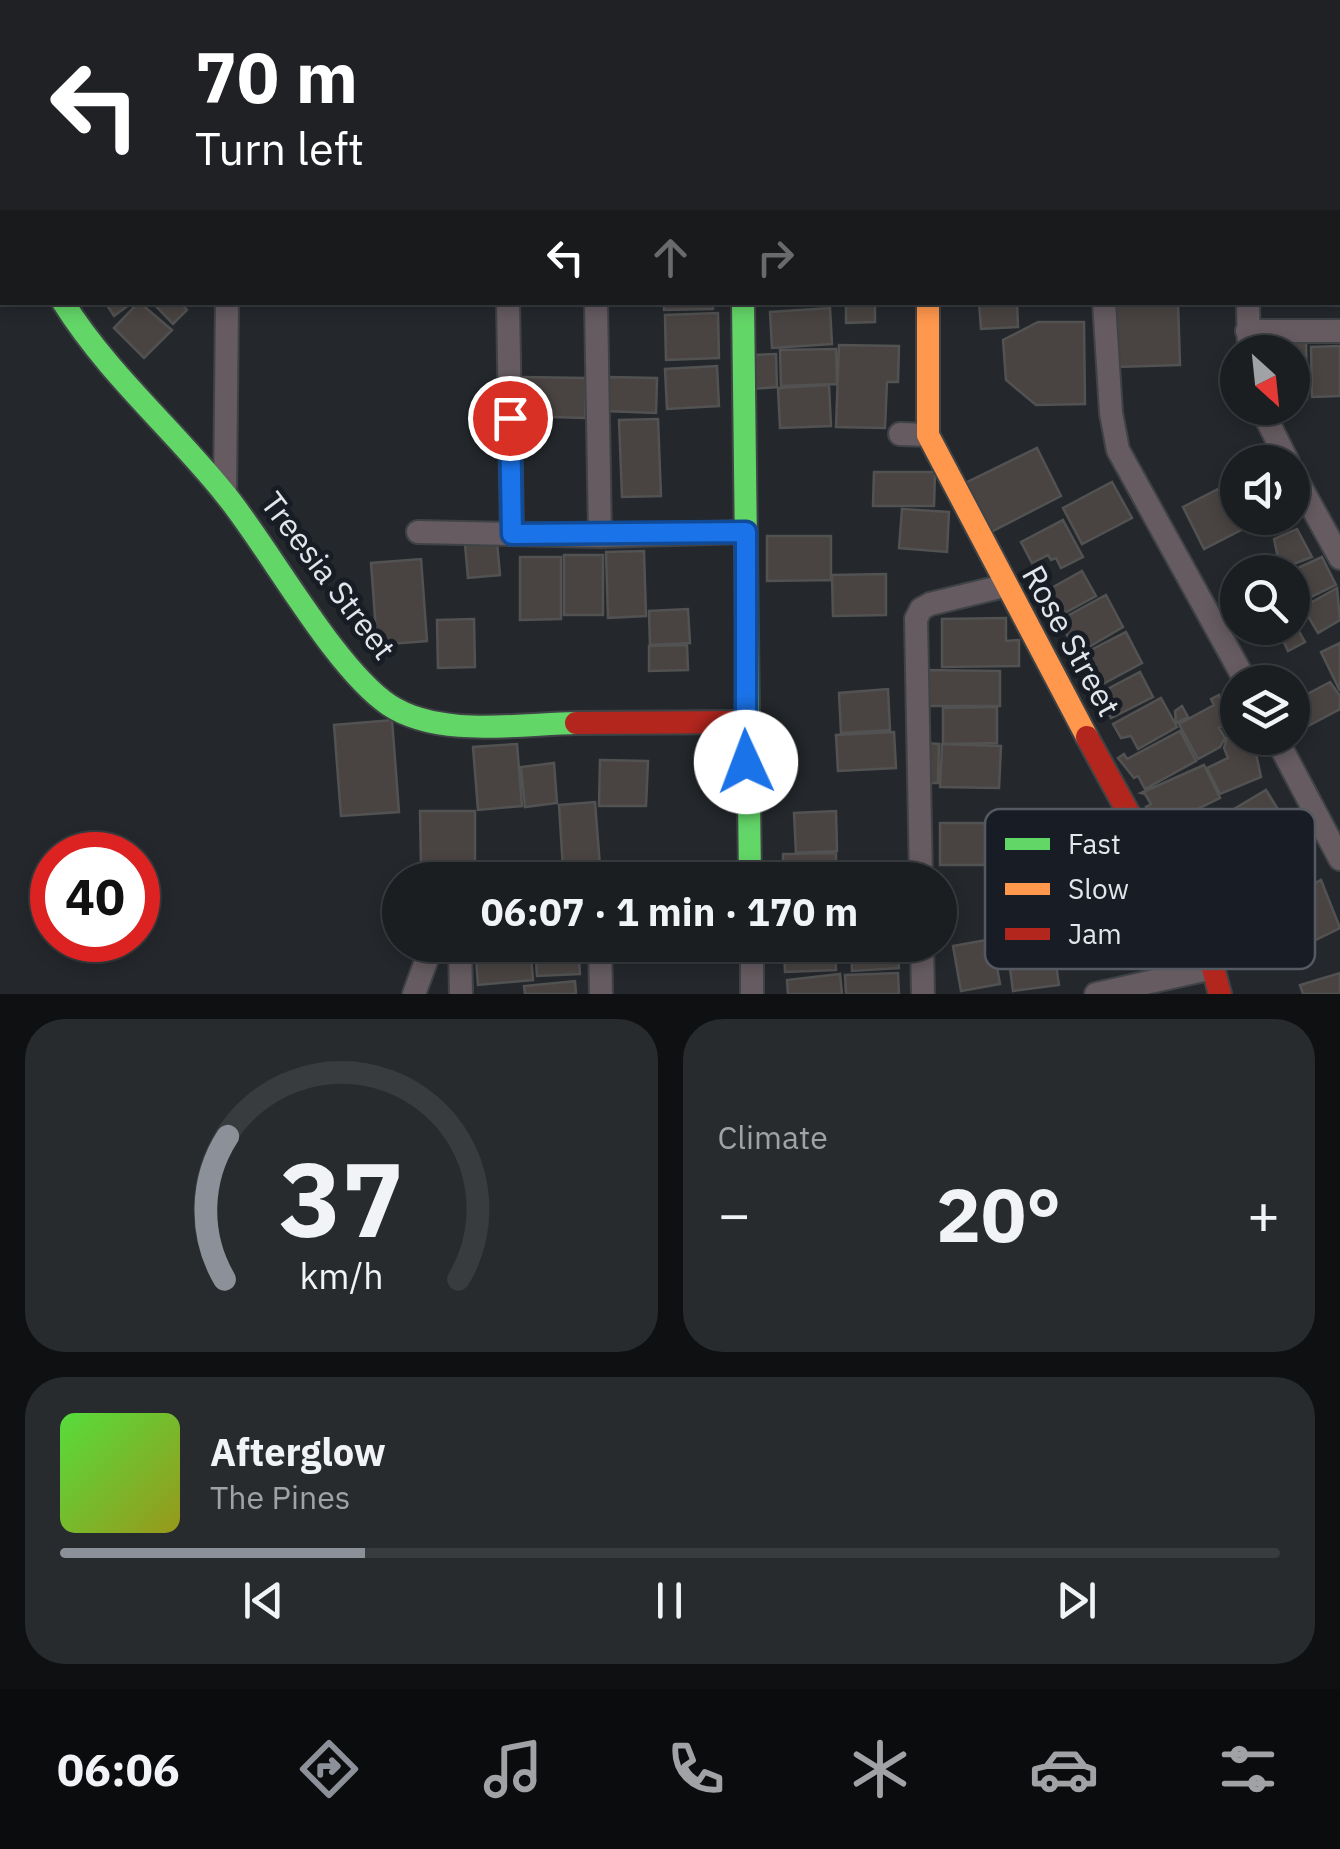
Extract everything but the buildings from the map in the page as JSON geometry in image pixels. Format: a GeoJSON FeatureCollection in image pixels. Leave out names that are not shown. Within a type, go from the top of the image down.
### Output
{"type":"FeatureCollection","features":[{"type":"Feature","properties":{"kind":"street","name":"Treesia Street"},"geometry":{"type":"LineString","coordinates":[[65,305],[92,348],[224,494],[353,670],[389,705],[434,722],[457,724],[744,722]]}},
{"type":"Feature","properties":{"kind":"street"},"geometry":{"type":"LineString","coordinates":[[224,494],[227,305]]}},
{"type":"Feature","properties":{"kind":"street"},"geometry":{"type":"LineString","coordinates":[[508,305],[512,534]]}},
{"type":"Feature","properties":{"kind":"street"},"geometry":{"type":"LineString","coordinates":[[596,305],[600,536]]}},
{"type":"Feature","properties":{"kind":"street"},"geometry":{"type":"LineString","coordinates":[[743,305],[744,722],[749,862]]}},
{"type":"Feature","properties":{"kind":"street","name":"Rose Street"},"geometry":{"type":"LineString","coordinates":[[928,305],[928,435],[1004,586],[1126,809]]}},
{"type":"Feature","properties":{"kind":"street"},"geometry":{"type":"LineString","coordinates":[[1104,305],[1110,413],[1118,450],[1237,665]]}},
{"type":"Feature","properties":{"kind":"street"},"geometry":{"type":"LineString","coordinates":[[1248,305],[1248,335]]}},
{"type":"Feature","properties":{"kind":"street"},"geometry":{"type":"LineString","coordinates":[[1307,335],[1340,331]]}},
{"type":"Feature","properties":{"kind":"street"},"geometry":{"type":"LineString","coordinates":[[900,434],[928,435]]}},
{"type":"Feature","properties":{"kind":"street"},"geometry":{"type":"LineString","coordinates":[[1310,504],[1340,558]]}},
{"type":"Feature","properties":{"kind":"street"},"geometry":{"type":"LineString","coordinates":[[418,532],[600,536],[746,532]]}},
{"type":"Feature","properties":{"kind":"street"},"geometry":{"type":"LineString","coordinates":[[921,862],[916,619],[920,609],[942,599],[1004,586]]}},
{"type":"Feature","properties":{"kind":"street"},"geometry":{"type":"LineString","coordinates":[[1285,755],[1314,809]]}},
{"type":"Feature","properties":{"kind":"street"},"geometry":{"type":"LineString","coordinates":[[1315,812],[1340,859]]}},
{"type":"Feature","properties":{"kind":"street"},"geometry":{"type":"LineString","coordinates":[[414,994],[426,962]]}},
{"type":"Feature","properties":{"kind":"street"},"geometry":{"type":"LineString","coordinates":[[460,962],[461,994]]}},
{"type":"Feature","properties":{"kind":"street"},"geometry":{"type":"LineString","coordinates":[[600,962],[601,994]]}},
{"type":"Feature","properties":{"kind":"street"},"geometry":{"type":"LineString","coordinates":[[752,962],[752,994]]}},
{"type":"Feature","properties":{"kind":"street"},"geometry":{"type":"LineString","coordinates":[[923,962],[924,994]]}},
{"type":"Feature","properties":{"kind":"street"},"geometry":{"type":"LineString","coordinates":[[1096,994],[1208,969]]}},
{"type":"Feature","properties":{"kind":"street","name":"Rose Street"},"geometry":{"type":"LineString","coordinates":[[1213,969],[1220,994]]}},
{"type":"Feature","properties":{"kind":"traffic: fast"},"geometry":{"type":"LineString","coordinates":[[65,305],[120,377],[225,494],[325,636],[368,688],[389,705],[431,722],[480,727],[576,723]]}},
{"type":"Feature","properties":{"kind":"traffic: fast"},"geometry":{"type":"LineString","coordinates":[[743,305],[750,862]]}},
{"type":"Feature","properties":{"kind":"traffic: slow"},"geometry":{"type":"LineString","coordinates":[[928,305],[928,435],[1087,737]]}},
{"type":"Feature","properties":{"kind":"traffic: jam"},"geometry":{"type":"LineString","coordinates":[[576,723],[745,722]]}},
{"type":"Feature","properties":{"kind":"traffic: jam"},"geometry":{"type":"LineString","coordinates":[[1087,737],[1126,809]]}},
{"type":"Feature","properties":{"kind":"traffic: jam"},"geometry":{"type":"LineString","coordinates":[[1213,969],[1220,994]]}},
{"type":"Feature","properties":{"kind":"route"},"geometry":{"type":"LineString","coordinates":[[510,418],[512,534],[746,532],[746,762]]}}]}
